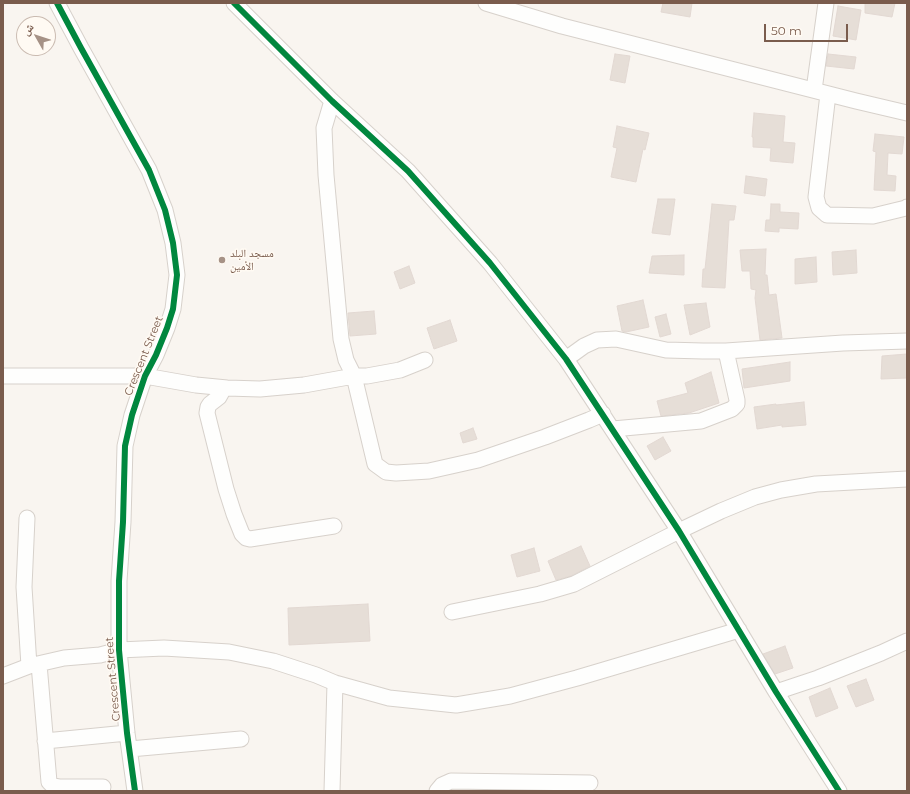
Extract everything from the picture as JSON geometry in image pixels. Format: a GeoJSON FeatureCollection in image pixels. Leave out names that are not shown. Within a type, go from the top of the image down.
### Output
{"type":"FeatureCollection","features":[{"type":"Feature","properties":{"kind":"street","name":"Crescent Street"},"geometry":{"type":"LineString","coordinates":[[57,3],[149,170],[165,210],[173,243],[177,275],[173,309],[156,355],[145,376],[132,415],[125,446],[123,522],[119,581],[119,650],[127,733],[135,791]]}},
{"type":"Feature","properties":{"kind":"street"},"geometry":{"type":"LineString","coordinates":[[234,3],[332,101],[408,171],[490,263],[566,359],[679,530],[776,692],[839,791]]}},
{"type":"Feature","properties":{"kind":"street"},"geometry":{"type":"LineString","coordinates":[[486,3],[562,26],[907,113]]}},
{"type":"Feature","properties":{"kind":"street"},"geometry":{"type":"LineString","coordinates":[[826,3],[816,197],[819,208],[827,215],[873,216],[907,207]]}},
{"type":"Feature","properties":{"kind":"street"},"geometry":{"type":"LineString","coordinates":[[332,101],[324,128],[326,176],[341,339],[346,360],[354,376],[376,464],[386,472],[391,473],[429,471],[478,460],[545,437],[603,414]]}},
{"type":"Feature","properties":{"kind":"street"},"geometry":{"type":"LineString","coordinates":[[566,359],[584,346],[597,340],[616,339],[666,350],[703,351],[726,351],[843,342],[907,341]]}},
{"type":"Feature","properties":{"kind":"street"},"geometry":{"type":"LineString","coordinates":[[613,429],[701,421],[732,409],[737,404],[737,400],[726,351]]}},
{"type":"Feature","properties":{"kind":"street"},"geometry":{"type":"LineString","coordinates":[[3,376],[145,376],[196,385],[260,390],[304,385],[354,376],[368,376],[400,370],[425,360]]}},
{"type":"Feature","properties":{"kind":"street"},"geometry":{"type":"LineString","coordinates":[[224,388],[219,397],[208,407],[207,413],[226,490],[242,534],[246,538],[250,539],[334,526]]}},
{"type":"Feature","properties":{"kind":"street"},"geometry":{"type":"LineString","coordinates":[[452,612],[540,594],[574,584],[679,530],[755,497],[781,490],[816,484],[907,479]]}},
{"type":"Feature","properties":{"kind":"street"},"geometry":{"type":"LineString","coordinates":[[27,518],[24,587],[45,741],[49,782],[53,786],[58,787],[103,786]]}},
{"type":"Feature","properties":{"kind":"street"},"geometry":{"type":"LineString","coordinates":[[3,676],[34,665],[64,658],[100,655],[119,650],[164,648],[229,652],[274,662],[316,675],[335,684],[389,698],[456,705],[510,696],[577,678],[739,630]]}},
{"type":"Feature","properties":{"kind":"street"},"geometry":{"type":"LineString","coordinates":[[776,692],[825,675],[907,641]]}},
{"type":"Feature","properties":{"kind":"street"},"geometry":{"type":"LineString","coordinates":[[332,791],[335,684]]}},
{"type":"Feature","properties":{"kind":"street"},"geometry":{"type":"LineString","coordinates":[[45,741],[127,733]]}},
{"type":"Feature","properties":{"kind":"street"},"geometry":{"type":"LineString","coordinates":[[130,749],[241,738]]}},
{"type":"Feature","properties":{"kind":"street"},"geometry":{"type":"LineString","coordinates":[[437,791],[442,785],[451,781],[590,783]]}},
{"type":"Feature","properties":{"kind":"building"},"geometry":{"type":"Polygon","coordinates":[[[663,3],[692,3],[690,17],[661,12],[663,3]]]}},
{"type":"Feature","properties":{"kind":"building"},"geometry":{"type":"Polygon","coordinates":[[[865,3],[895,3],[892,17],[865,13],[865,3]]]}},
{"type":"Feature","properties":{"kind":"building"},"geometry":{"type":"Polygon","coordinates":[[[838,6],[861,10],[856,40],[833,36],[838,6]]]}},
{"type":"Feature","properties":{"kind":"building"},"geometry":{"type":"Polygon","coordinates":[[[615,54],[630,56],[625,83],[610,80],[615,54]]]}},
{"type":"Feature","properties":{"kind":"building"},"geometry":{"type":"Polygon","coordinates":[[[828,54],[856,57],[854,69],[826,66],[828,54]]]}},
{"type":"Feature","properties":{"kind":"building"},"geometry":{"type":"Polygon","coordinates":[[[754,113],[785,116],[783,142],[795,143],[793,163],[770,161],[771,148],[753,147],[752,137],[754,113]]]}},
{"type":"Feature","properties":{"kind":"building"},"geometry":{"type":"Polygon","coordinates":[[[617,126],[649,133],[645,150],[643,149],[636,182],[611,177],[617,148],[613,147],[617,126]]]}},
{"type":"Feature","properties":{"kind":"building"},"geometry":{"type":"Polygon","coordinates":[[[875,134],[904,137],[902,154],[888,153],[887,175],[896,176],[895,191],[874,190],[876,152],[873,151],[875,134]]]}},
{"type":"Feature","properties":{"kind":"building"},"geometry":{"type":"Polygon","coordinates":[[[746,176],[767,179],[765,196],[744,193],[746,176]]]}},
{"type":"Feature","properties":{"kind":"building"},"geometry":{"type":"Polygon","coordinates":[[[658,199],[675,199],[670,235],[652,233],[658,199]]]}},
{"type":"Feature","properties":{"kind":"building"},"geometry":{"type":"Polygon","coordinates":[[[712,204],[736,206],[734,220],[729,220],[725,288],[702,287],[712,204]]]}},
{"type":"Feature","properties":{"kind":"building"},"geometry":{"type":"Polygon","coordinates":[[[771,204],[780,204],[780,212],[799,213],[798,229],[779,228],[779,232],[765,231],[766,220],[770,220],[771,204]]]}},
{"type":"Feature","properties":{"kind":"building"},"geometry":{"type":"Polygon","coordinates":[[[766,249],[765,275],[767,275],[769,295],[776,294],[782,338],[760,340],[755,298],[756,290],[751,289],[750,271],[742,271],[740,250],[766,249]]]}},
{"type":"Feature","properties":{"kind":"building"},"geometry":{"type":"Polygon","coordinates":[[[856,250],[857,273],[833,275],[832,252],[856,250]]]}},
{"type":"Feature","properties":{"kind":"building"},"geometry":{"type":"Polygon","coordinates":[[[684,255],[684,275],[649,273],[652,256],[684,255]]]}},
{"type":"Feature","properties":{"kind":"building"},"geometry":{"type":"Polygon","coordinates":[[[816,257],[817,282],[795,284],[795,259],[816,257]]]}},
{"type":"Feature","properties":{"kind":"building"},"geometry":{"type":"Polygon","coordinates":[[[409,266],[415,283],[400,289],[394,272],[409,266]]]}},
{"type":"Feature","properties":{"kind":"building"},"geometry":{"type":"Polygon","coordinates":[[[643,300],[649,327],[626,332],[622,331],[617,306],[643,300]]]}},
{"type":"Feature","properties":{"kind":"building"},"geometry":{"type":"Polygon","coordinates":[[[706,303],[710,327],[690,335],[684,305],[706,303]]]}},
{"type":"Feature","properties":{"kind":"building"},"geometry":{"type":"Polygon","coordinates":[[[374,311],[376,334],[350,336],[348,313],[374,311]]]}},
{"type":"Feature","properties":{"kind":"building"},"geometry":{"type":"Polygon","coordinates":[[[666,314],[671,334],[660,337],[655,317],[666,314]]]}},
{"type":"Feature","properties":{"kind":"building"},"geometry":{"type":"Polygon","coordinates":[[[450,320],[457,341],[434,349],[427,328],[450,320]]]}},
{"type":"Feature","properties":{"kind":"building"},"geometry":{"type":"Polygon","coordinates":[[[907,354],[907,378],[881,379],[882,356],[907,354]]]}},
{"type":"Feature","properties":{"kind":"building"},"geometry":{"type":"Polygon","coordinates":[[[790,362],[790,381],[744,388],[742,369],[790,362]]]}},
{"type":"Feature","properties":{"kind":"building"},"geometry":{"type":"Polygon","coordinates":[[[711,372],[719,403],[689,413],[661,416],[657,401],[688,393],[685,383],[711,372]]]}},
{"type":"Feature","properties":{"kind":"building"},"geometry":{"type":"Polygon","coordinates":[[[804,402],[806,425],[782,427],[782,425],[757,429],[754,407],[804,402]]]}},
{"type":"Feature","properties":{"kind":"building"},"geometry":{"type":"Polygon","coordinates":[[[473,428],[477,439],[463,443],[460,433],[473,428]]]}},
{"type":"Feature","properties":{"kind":"building"},"geometry":{"type":"Polygon","coordinates":[[[663,437],[671,451],[655,460],[647,446],[663,437]]]}},
{"type":"Feature","properties":{"kind":"building"},"geometry":{"type":"Polygon","coordinates":[[[581,546],[590,566],[571,576],[556,580],[548,561],[581,546]]]}},
{"type":"Feature","properties":{"kind":"building"},"geometry":{"type":"Polygon","coordinates":[[[534,548],[540,571],[517,577],[511,555],[534,548]]]}},
{"type":"Feature","properties":{"kind":"building"},"geometry":{"type":"Polygon","coordinates":[[[368,604],[370,641],[289,645],[288,608],[368,604]]]}},
{"type":"Feature","properties":{"kind":"building"},"geometry":{"type":"Polygon","coordinates":[[[785,646],[793,668],[775,674],[763,654],[785,646]]]}},
{"type":"Feature","properties":{"kind":"building"},"geometry":{"type":"Polygon","coordinates":[[[866,679],[874,700],[856,707],[847,686],[866,679]]]}},
{"type":"Feature","properties":{"kind":"building"},"geometry":{"type":"Polygon","coordinates":[[[830,688],[838,708],[816,717],[809,697],[830,688]]]}},
{"type":"Feature","properties":{"kind":"cycle path"},"geometry":{"type":"LineString","coordinates":[[57,3],[149,170],[165,210],[173,243],[177,275],[173,309],[156,355],[145,376],[132,415],[125,446],[123,522],[119,581],[119,650],[127,733],[135,791]]}},
{"type":"Feature","properties":{"kind":"cycle path"},"geometry":{"type":"LineString","coordinates":[[234,3],[332,101],[408,171],[490,263],[566,359],[679,531],[776,692],[839,791]]}},
{"type":"Feature","properties":{"kind":"place","name":"مسجد البلد الأمين"},"geometry":{"type":"Point","coordinates":[222,260]}}]}
